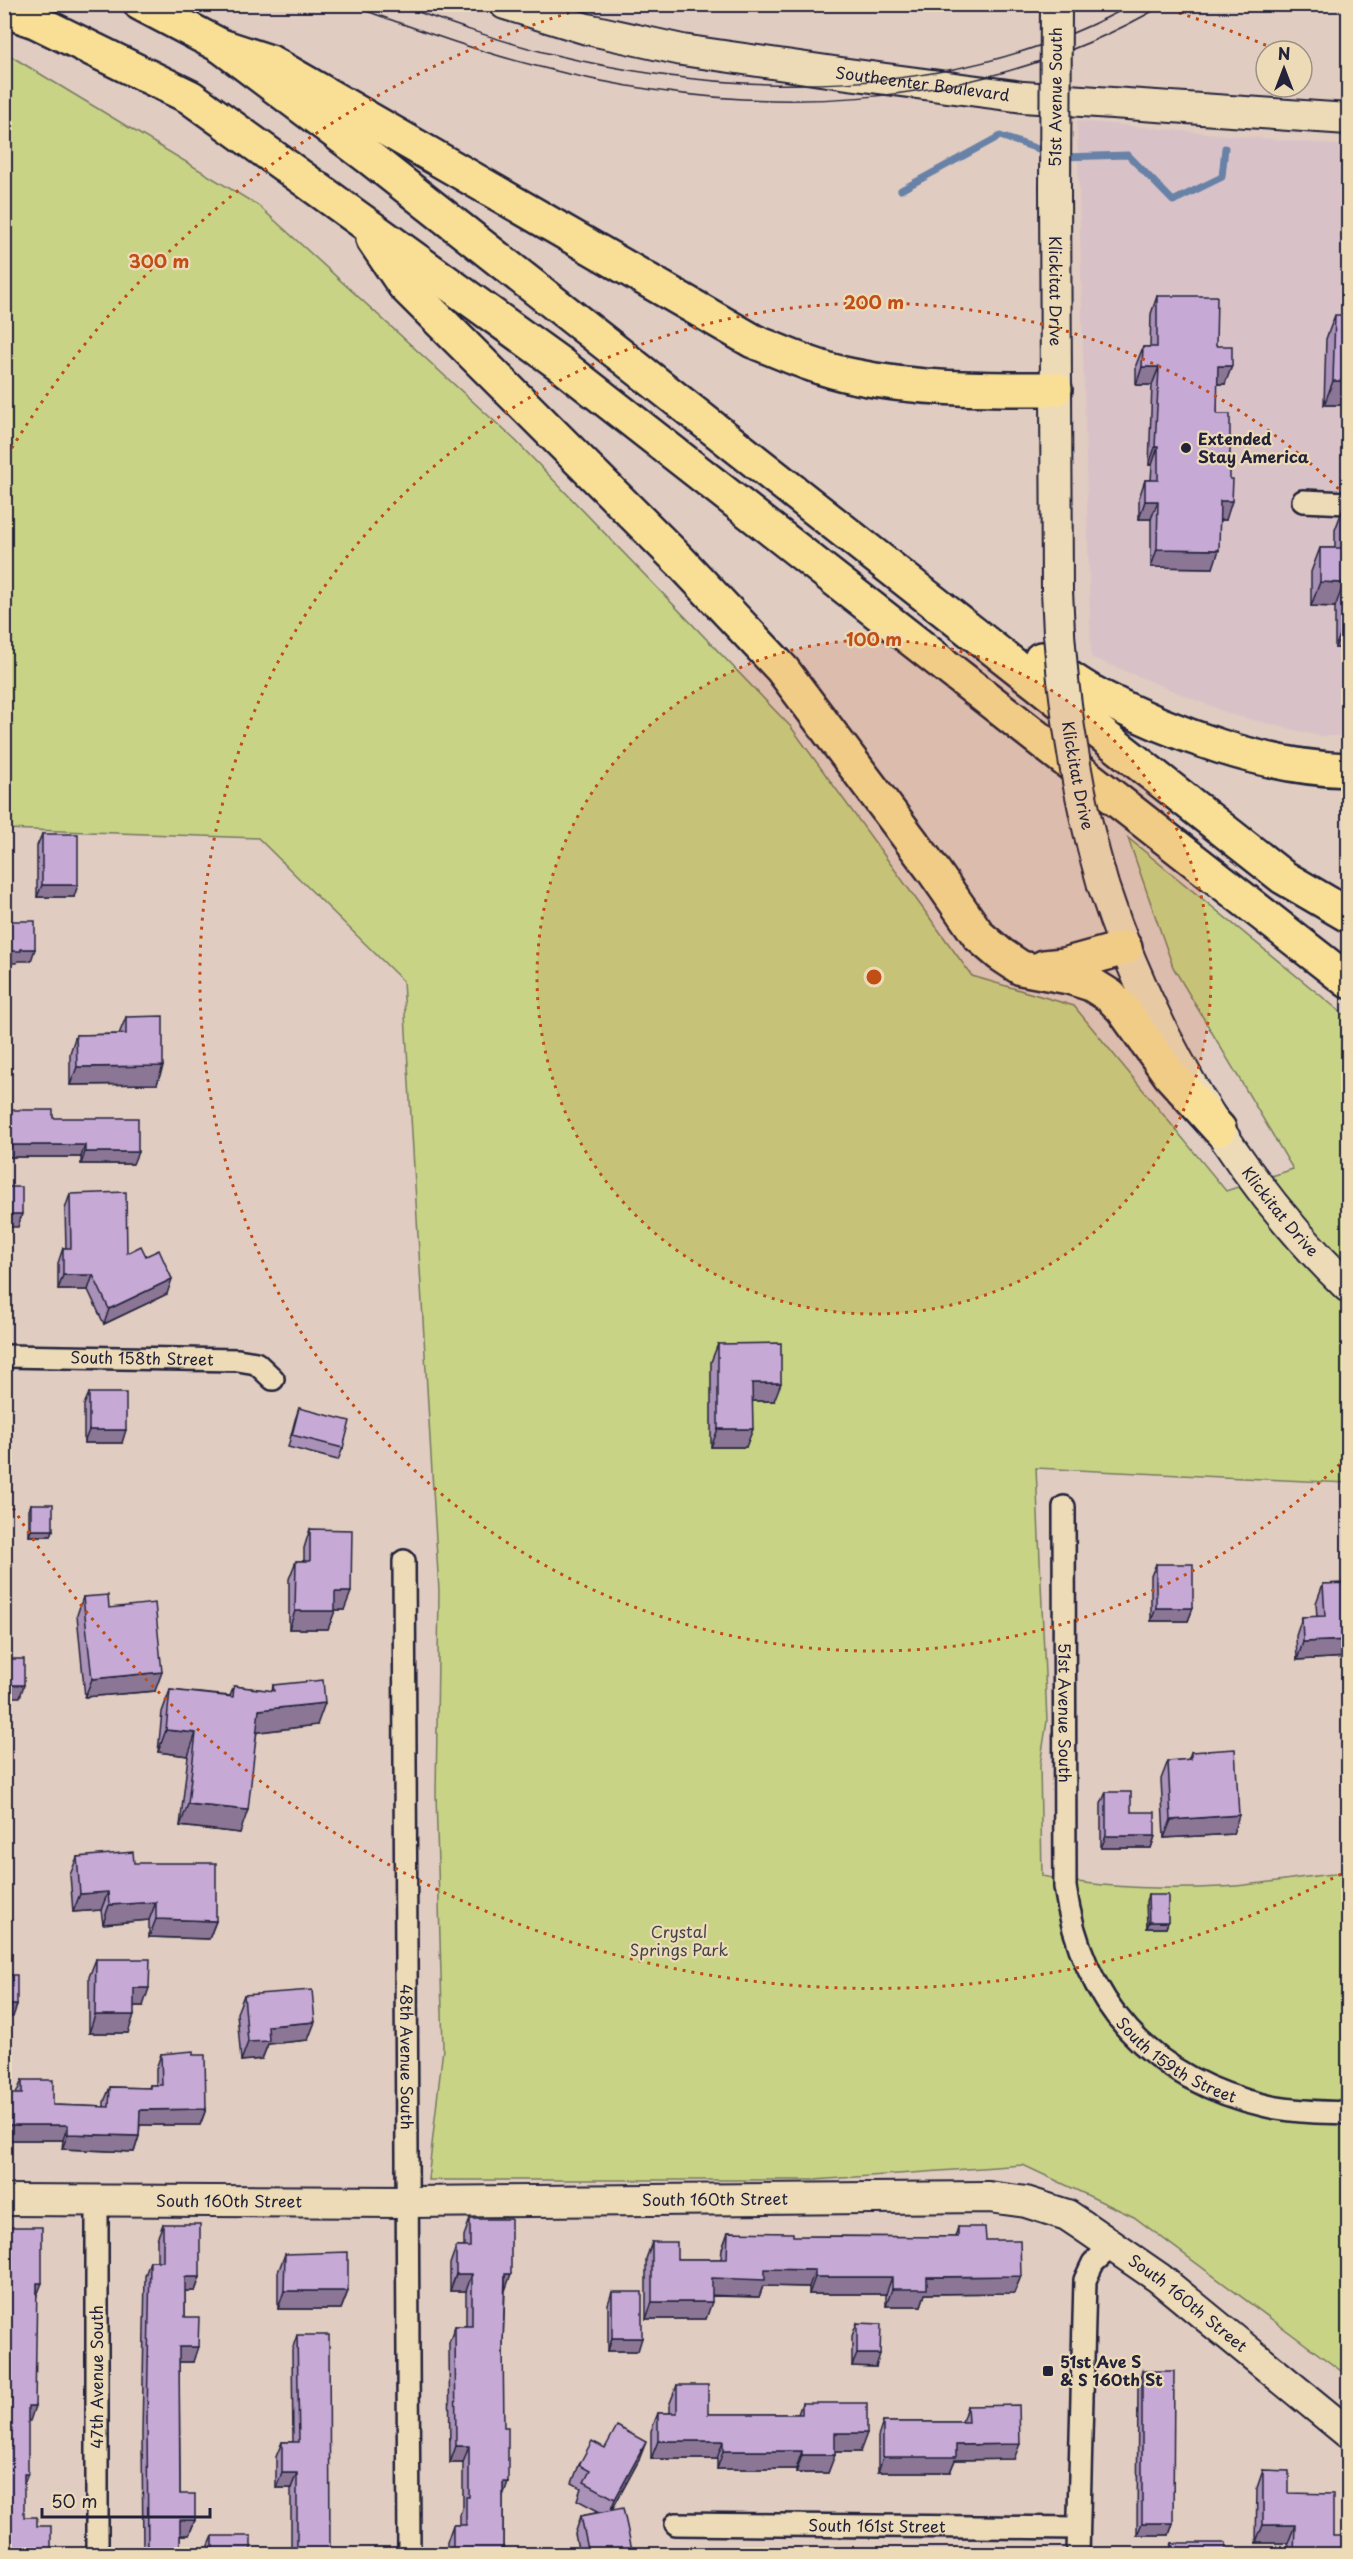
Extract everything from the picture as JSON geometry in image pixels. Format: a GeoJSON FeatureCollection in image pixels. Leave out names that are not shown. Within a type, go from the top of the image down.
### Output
{"type":"FeatureCollection","features":[{"type":"Feature","properties":{"kind":"highway"},"geometry":{"type":"LineString","coordinates":[[141,4],[221,46],[370,158],[1283,877],[1348,915]]}},
{"type":"Feature","properties":{"kind":"highway"},"geometry":{"type":"LineString","coordinates":[[4,10],[35,21],[190,97],[560,364],[1166,836],[1348,981]]}},
{"type":"Feature","properties":{"kind":"highway"},"geometry":{"type":"LineString","coordinates":[[221,46],[270,62],[753,340],[804,362],[851,376],[897,384],[1055,389]]}},
{"type":"Feature","properties":{"kind":"highway"},"geometry":{"type":"LineString","coordinates":[[360,221],[404,285],[680,561],[782,669],[933,870],[979,936],[1021,968],[1069,977],[1091,984],[1110,996],[1122,1008],[1170,1075],[1219,1129]]}},
{"type":"Feature","properties":{"kind":"highway"},"geometry":{"type":"LineString","coordinates":[[584,325],[1007,637],[1097,696],[1179,734],[1256,756],[1348,770]]}},
{"type":"Feature","properties":{"kind":"highway"},"geometry":{"type":"LineString","coordinates":[[1166,836],[1348,956]]}},
{"type":"Feature","properties":{"kind":"highway"},"geometry":{"type":"LineString","coordinates":[[1021,968],[1064,965],[1125,948]]}},
{"type":"Feature","properties":{"kind":"street","name":"Southcenter Boulevard"},"geometry":{"type":"LineString","coordinates":[[505,4],[586,29],[682,50],[848,74],[1023,97],[1348,119]]}},
{"type":"Feature","properties":{"kind":"street","name":"51st Avenue South"},"geometry":{"type":"LineString","coordinates":[[1055,189],[1056,4]]}},
{"type":"Feature","properties":{"kind":"street","name":"Klickitat Drive"},"geometry":{"type":"LineString","coordinates":[[1055,189],[1057,591],[1061,675],[1069,740],[1084,813],[1103,885],[1125,948],[1176,1057],[1219,1129],[1277,1208],[1348,1287]]}},
{"type":"Feature","properties":{"kind":"street"},"geometry":{"type":"LineString","coordinates":[[1303,501],[1348,503]]}},
{"type":"Feature","properties":{"kind":"street","name":"South 158th Street"},"geometry":{"type":"LineString","coordinates":[[4,1356],[238,1360],[256,1363],[273,1379]]}},
{"type":"Feature","properties":{"kind":"street","name":"51st Avenue South"},"geometry":{"type":"LineString","coordinates":[[1064,1507],[1065,1887],[1069,1917]]}},
{"type":"Feature","properties":{"kind":"street","name":"48th Avenue South"},"geometry":{"type":"LineString","coordinates":[[404,1561],[409,2554]]}},
{"type":"Feature","properties":{"kind":"street","name":"South 159th Street"},"geometry":{"type":"LineString","coordinates":[[1069,1917],[1077,1946],[1103,1997],[1122,2023],[1150,2051],[1187,2078],[1221,2094],[1268,2107],[1348,2113]]}},
{"type":"Feature","properties":{"kind":"street","name":"South 160th Street"},"geometry":{"type":"LineString","coordinates":[[4,2200],[409,2202],[988,2197],[1026,2202],[1067,2215],[1113,2245],[1159,2278],[1348,2433]]}},
{"type":"Feature","properties":{"kind":"street","name":"47th Avenue South"},"geometry":{"type":"LineString","coordinates":[[97,2200],[98,2554]]}},
{"type":"Feature","properties":{"kind":"street"},"geometry":{"type":"LineString","coordinates":[[1078,2554],[1084,2280],[1093,2262],[1113,2245]]}},
{"type":"Feature","properties":{"kind":"street","name":"South 161st Street"},"geometry":{"type":"LineString","coordinates":[[676,2524],[1078,2528]]}},
{"type":"Feature","properties":{"kind":"shaded area"},"geometry":{"type":"Polygon","coordinates":[[[1077,121],[1348,146],[1348,736],[1320,736],[1232,715],[1091,657],[1077,121]]]}},
{"type":"Feature","properties":{"kind":"green space","name":"Crystal Springs Park"},"geometry":{"type":"Polygon","coordinates":[[[4,52],[259,206],[516,441],[791,727],[972,976],[1074,1006],[1226,1191],[1293,1169],[1173,967],[1128,838],[1348,1018],[1348,1483],[1036,1468],[1047,1721],[1040,1765],[1042,1876],[1109,1886],[1199,1888],[1237,1886],[1348,1873],[1348,2376],[1134,2217],[1023,2165],[814,2180],[428,2180],[443,2048],[436,1793],[439,1591],[403,981],[258,838],[5,829],[4,52]]]}},
{"type":"Feature","properties":{"kind":"building","name":"Extended Stay America"},"geometry":{"type":"Polygon","coordinates":[[[1157,296],[1217,296],[1216,346],[1232,346],[1232,366],[1218,366],[1217,414],[1230,414],[1230,479],[1233,479],[1232,501],[1220,501],[1219,550],[1157,549],[1158,501],[1145,501],[1145,480],[1158,480],[1158,447],[1155,447],[1159,367],[1142,367],[1143,347],[1157,347],[1157,296]]]}},
{"type":"Feature","properties":{"kind":"building"},"geometry":{"type":"Polygon","coordinates":[[[1335,315],[1348,315],[1348,381],[1333,381],[1335,315]]]}},
{"type":"Feature","properties":{"kind":"building"},"geometry":{"type":"Polygon","coordinates":[[[1344,506],[1348,506],[1348,624],[1344,624],[1344,583],[1320,582],[1320,548],[1344,548],[1344,506]]]}},
{"type":"Feature","properties":{"kind":"building"},"geometry":{"type":"Polygon","coordinates":[[[42,834],[78,834],[78,885],[42,885],[42,834]]]}},
{"type":"Feature","properties":{"kind":"building"},"geometry":{"type":"Polygon","coordinates":[[[4,921],[35,921],[35,949],[4,951],[4,921]]]}},
{"type":"Feature","properties":{"kind":"building"},"geometry":{"type":"Polygon","coordinates":[[[5,1013],[5,1063],[4,1063],[5,1013]]]}},
{"type":"Feature","properties":{"kind":"building"},"geometry":{"type":"Polygon","coordinates":[[[163,1016],[163,1066],[77,1067],[76,1035],[126,1034],[126,1017],[163,1016]]]}},
{"type":"Feature","properties":{"kind":"building"},"geometry":{"type":"Polygon","coordinates":[[[8,1110],[53,1110],[53,1118],[138,1118],[138,1152],[85,1152],[85,1145],[8,1145],[8,1110]]]}},
{"type":"Feature","properties":{"kind":"building"},"geometry":{"type":"Polygon","coordinates":[[[4,1187],[22,1187],[22,1214],[8,1214],[8,1272],[4,1272],[4,1187]]]}},
{"type":"Feature","properties":{"kind":"building"},"geometry":{"type":"Polygon","coordinates":[[[126,1192],[127,1253],[141,1246],[146,1256],[159,1250],[172,1279],[109,1309],[93,1275],[63,1275],[63,1248],[71,1248],[70,1194],[126,1192]]]}},
{"type":"Feature","properties":{"kind":"building"},"geometry":{"type":"Polygon","coordinates":[[[781,1343],[781,1383],[752,1383],[753,1429],[718,1429],[718,1344],[781,1343]]]}},
{"type":"Feature","properties":{"kind":"building"},"geometry":{"type":"Polygon","coordinates":[[[4,1383],[6,1383],[5,1414],[4,1414],[4,1383]]]}},
{"type":"Feature","properties":{"kind":"building"},"geometry":{"type":"Polygon","coordinates":[[[89,1393],[126,1393],[126,1430],[89,1430],[89,1393]]]}},
{"type":"Feature","properties":{"kind":"building"},"geometry":{"type":"Polygon","coordinates":[[[299,1408],[350,1421],[343,1448],[292,1435],[299,1408]]]}},
{"type":"Feature","properties":{"kind":"building"},"geometry":{"type":"Polygon","coordinates":[[[31,1504],[53,1504],[53,1530],[31,1530],[31,1504]]]}},
{"type":"Feature","properties":{"kind":"building"},"geometry":{"type":"Polygon","coordinates":[[[310,1529],[352,1530],[351,1592],[335,1592],[335,1611],[295,1611],[296,1561],[310,1561],[310,1529]]]}},
{"type":"Feature","properties":{"kind":"building"},"geometry":{"type":"Polygon","coordinates":[[[1156,1564],[1193,1564],[1193,1608],[1156,1608],[1156,1564]]]}},
{"type":"Feature","properties":{"kind":"building"},"geometry":{"type":"Polygon","coordinates":[[[1348,1583],[1348,1640],[1303,1642],[1302,1617],[1325,1616],[1323,1584],[1348,1583]]]}},
{"type":"Feature","properties":{"kind":"building"},"geometry":{"type":"Polygon","coordinates":[[[108,1595],[109,1608],[155,1603],[162,1672],[92,1679],[83,1597],[108,1595]]]}},
{"type":"Feature","properties":{"kind":"building"},"geometry":{"type":"Polygon","coordinates":[[[4,1659],[24,1659],[24,1685],[4,1685],[4,1659]]]}},
{"type":"Feature","properties":{"kind":"building"},"geometry":{"type":"Polygon","coordinates":[[[323,1680],[325,1703],[259,1710],[248,1810],[188,1804],[196,1733],[166,1730],[170,1690],[233,1697],[234,1686],[274,1691],[273,1685],[323,1680]]]}},
{"type":"Feature","properties":{"kind":"building"},"geometry":{"type":"Polygon","coordinates":[[[1235,1749],[1239,1815],[1171,1820],[1168,1761],[1191,1759],[1191,1752],[1235,1749]]]}},
{"type":"Feature","properties":{"kind":"building"},"geometry":{"type":"Polygon","coordinates":[[[1106,1792],[1131,1792],[1131,1812],[1155,1812],[1155,1836],[1106,1836],[1106,1792]]]}},
{"type":"Feature","properties":{"kind":"building"},"geometry":{"type":"Polygon","coordinates":[[[133,1852],[134,1863],[216,1863],[216,1921],[156,1919],[156,1902],[109,1905],[108,1892],[80,1894],[77,1857],[133,1852]]]}},
{"type":"Feature","properties":{"kind":"building"},"geometry":{"type":"Polygon","coordinates":[[[1148,1895],[1168,1895],[1168,1922],[1149,1922],[1148,1895]]]}},
{"type":"Feature","properties":{"kind":"building"},"geometry":{"type":"Polygon","coordinates":[[[96,1959],[150,1959],[149,1988],[134,1988],[134,2015],[95,2015],[96,1959]]]}},
{"type":"Feature","properties":{"kind":"building"},"geometry":{"type":"Polygon","coordinates":[[[4,1975],[17,1975],[17,2005],[4,2005],[4,1975]]]}},
{"type":"Feature","properties":{"kind":"building"},"geometry":{"type":"Polygon","coordinates":[[[312,1990],[315,2022],[268,2026],[269,2041],[248,2042],[244,1995],[312,1990]]]}},
{"type":"Feature","properties":{"kind":"building"},"geometry":{"type":"Polygon","coordinates":[[[193,2051],[193,2055],[205,2055],[206,2109],[140,2110],[139,2136],[68,2134],[68,2125],[4,2125],[4,2094],[22,2094],[22,2080],[53,2080],[53,2105],[109,2107],[110,2087],[150,2088],[150,2085],[162,2085],[161,2054],[193,2051]]]}},
{"type":"Feature","properties":{"kind":"building"},"geometry":{"type":"Polygon","coordinates":[[[470,2219],[511,2219],[511,2274],[505,2274],[503,2343],[504,2427],[508,2427],[508,2482],[503,2482],[503,2554],[453,2553],[453,2525],[466,2525],[466,2497],[469,2497],[469,2446],[456,2446],[455,2326],[472,2326],[472,2274],[456,2274],[456,2247],[470,2247],[470,2219]]]}},
{"type":"Feature","properties":{"kind":"building"},"geometry":{"type":"Polygon","coordinates":[[[163,2224],[200,2224],[200,2277],[185,2277],[185,2317],[199,2317],[198,2347],[179,2347],[180,2494],[195,2494],[195,2520],[180,2520],[180,2554],[148,2554],[147,2419],[150,2261],[163,2261],[163,2224]]]}},
{"type":"Feature","properties":{"kind":"building"},"geometry":{"type":"Polygon","coordinates":[[[4,2227],[42,2227],[42,2283],[37,2283],[35,2406],[28,2406],[28,2474],[24,2474],[24,2517],[37,2517],[37,2526],[51,2526],[51,2554],[4,2554],[4,2227]]]}},
{"type":"Feature","properties":{"kind":"building"},"geometry":{"type":"Polygon","coordinates":[[[958,2227],[985,2227],[986,2240],[1020,2240],[1021,2276],[927,2277],[927,2289],[892,2289],[892,2277],[815,2277],[815,2270],[765,2269],[765,2280],[712,2278],[712,2302],[652,2302],[652,2242],[677,2242],[677,2259],[727,2259],[728,2232],[793,2233],[793,2236],[958,2237],[958,2227]]]}},
{"type":"Feature","properties":{"kind":"building"},"geometry":{"type":"Polygon","coordinates":[[[348,2252],[348,2291],[284,2291],[285,2254],[348,2252]]]}},
{"type":"Feature","properties":{"kind":"building"},"geometry":{"type":"Polygon","coordinates":[[[612,2292],[642,2292],[642,2338],[612,2338],[612,2292]]]}},
{"type":"Feature","properties":{"kind":"building"},"geometry":{"type":"Polygon","coordinates":[[[857,2323],[881,2324],[880,2354],[857,2354],[857,2323]]]}},
{"type":"Feature","properties":{"kind":"building"},"geometry":{"type":"Polygon","coordinates":[[[297,2335],[329,2335],[330,2554],[297,2554],[297,2473],[282,2473],[282,2442],[299,2442],[297,2335]]]}},
{"type":"Feature","properties":{"kind":"building"},"geometry":{"type":"Polygon","coordinates":[[[1142,2371],[1174,2371],[1173,2523],[1142,2523],[1142,2371]]]}},
{"type":"Feature","properties":{"kind":"building"},"geometry":{"type":"Polygon","coordinates":[[[677,2385],[708,2385],[708,2414],[802,2414],[802,2403],[867,2403],[867,2433],[835,2433],[835,2455],[802,2455],[802,2451],[723,2451],[723,2441],[658,2441],[658,2413],[677,2413],[677,2385]]]}},
{"type":"Feature","properties":{"kind":"building"},"geometry":{"type":"Polygon","coordinates":[[[1019,2405],[1020,2444],[956,2445],[956,2457],[883,2457],[883,2422],[968,2422],[967,2406],[1019,2405]]]}},
{"type":"Feature","properties":{"kind":"building"},"geometry":{"type":"Polygon","coordinates":[[[617,2426],[646,2442],[615,2499],[584,2482],[590,2471],[579,2465],[592,2441],[605,2448],[617,2426]]]}},
{"type":"Feature","properties":{"kind":"building"},"geometry":{"type":"Polygon","coordinates":[[[1263,2470],[1289,2471],[1289,2493],[1333,2494],[1333,2536],[1348,2536],[1348,2554],[1294,2554],[1295,2525],[1263,2525],[1263,2470]]]}},
{"type":"Feature","properties":{"kind":"building"},"geometry":{"type":"Polygon","coordinates":[[[623,2508],[633,2554],[589,2554],[581,2516],[623,2508]]]}},
{"type":"Feature","properties":{"kind":"building"},"geometry":{"type":"Polygon","coordinates":[[[213,2536],[251,2536],[251,2554],[213,2554],[213,2536]]]}},
{"type":"Feature","properties":{"kind":"building"},"geometry":{"type":"Polygon","coordinates":[[[1172,2543],[1226,2543],[1226,2554],[1172,2554],[1172,2543]]]}},
{"type":"Feature","properties":{"kind":"building"},"geometry":{"type":"Polygon","coordinates":[[[821,2551],[871,2551],[871,2554],[821,2554],[821,2551]]]}},
{"type":"Feature","properties":{"kind":"waterway"},"geometry":{"type":"LineString","coordinates":[[901,190],[1000,136],[1047,152]]}},
{"type":"Feature","properties":{"kind":"waterway"},"geometry":{"type":"LineString","coordinates":[[1063,157],[1128,155],[1173,201],[1222,177],[1225,148]]}},
{"type":"Feature","properties":{"kind":"tram line"},"geometry":{"type":"LineString","coordinates":[[347,4],[512,60],[616,84],[696,95],[777,100],[858,98],[938,87],[1016,69],[1092,41],[1165,4]]}},
{"type":"Feature","properties":{"kind":"tram line"},"geometry":{"type":"LineString","coordinates":[[396,4],[490,37],[547,53],[620,68],[695,79],[770,84],[846,83],[920,75],[994,60],[1065,36],[1133,4]]}},
{"type":"Feature","properties":{"kind":"place","name":"Extended Stay America"},"geometry":{"type":"Point","coordinates":[1186,448]}},
{"type":"Feature","properties":{"kind":"place","name":"51st Ave S & S 160th St"},"geometry":{"type":"Point","coordinates":[1048,2371]}}]}
